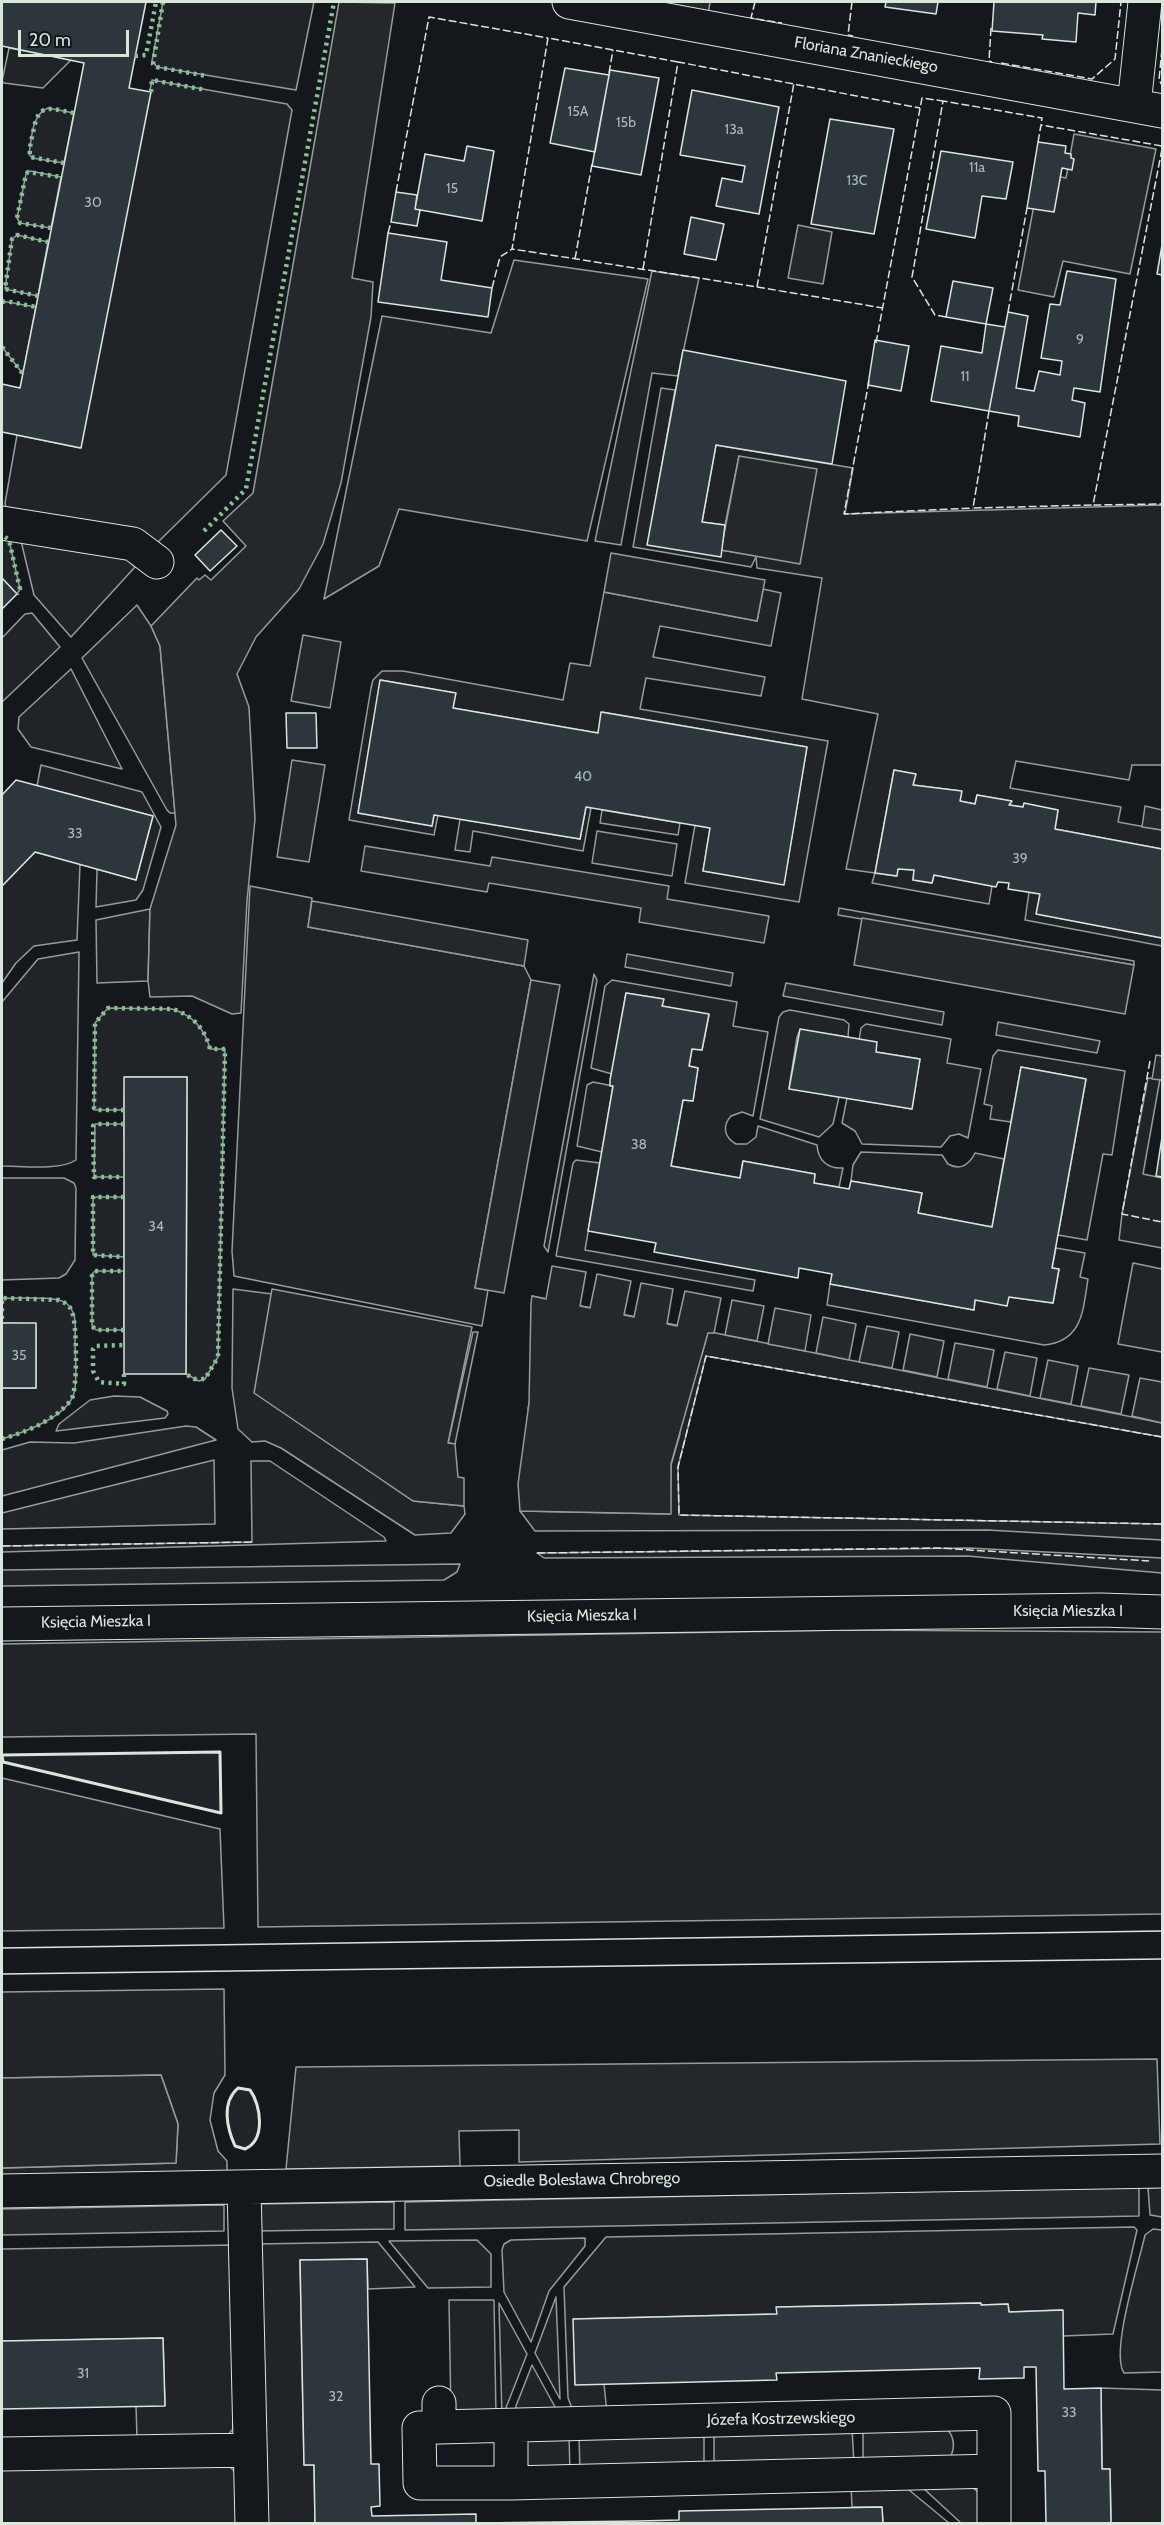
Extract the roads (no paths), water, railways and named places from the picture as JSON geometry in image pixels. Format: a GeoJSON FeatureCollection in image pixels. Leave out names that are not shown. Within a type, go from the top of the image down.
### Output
{"type":"FeatureCollection","features":[{"type":"Feature","properties":{"kind":"street","name":"Floriana Znanieckiego"},"geometry":{"type":"LineString","coordinates":[[569,2],[1148,108]]}},
{"type":"Feature","properties":{"kind":"street"},"geometry":{"type":"LineString","coordinates":[[1145,2],[1148,108]]}},
{"type":"Feature","properties":{"kind":"street"},"geometry":{"type":"LineString","coordinates":[[2,523],[133,544],[157,562]]}},
{"type":"Feature","properties":{"kind":"street","name":"Księcia Mieszka I"},"geometry":{"type":"LineString","coordinates":[[2,1624],[1101,1610],[1162,1612]]}},
{"type":"Feature","properties":{"kind":"street","name":"Osiedle Bolesława Chrobrego"},"geometry":{"type":"LineString","coordinates":[[2,2191],[1162,2171]]}},
{"type":"Feature","properties":{"kind":"street"},"geometry":{"type":"LineString","coordinates":[[244,2187],[252,2523]]}},
{"type":"Feature","properties":{"kind":"street","name":"Józefa Kostrzewskiego"},"geometry":{"type":"LineString","coordinates":[[994,2471],[511,2483],[420,2483],[419,2428],[439,2415],[511,2426],[994,2413],[994,2471],[994,2523]]}},
{"type":"Feature","properties":{"kind":"street"},"geometry":{"type":"LineString","coordinates":[[511,2426],[511,2483]]}},
{"type":"Feature","properties":{"kind":"street"},"geometry":{"type":"LineString","coordinates":[[2,2454],[250,2450]]}},
{"type":"Feature","properties":{"kind":"tram line"},"geometry":{"type":"LineString","coordinates":[[2,1948],[1162,1931]]}},
{"type":"Feature","properties":{"kind":"tram line"},"geometry":{"type":"LineString","coordinates":[[2,1974],[1162,1959]]}}]}
